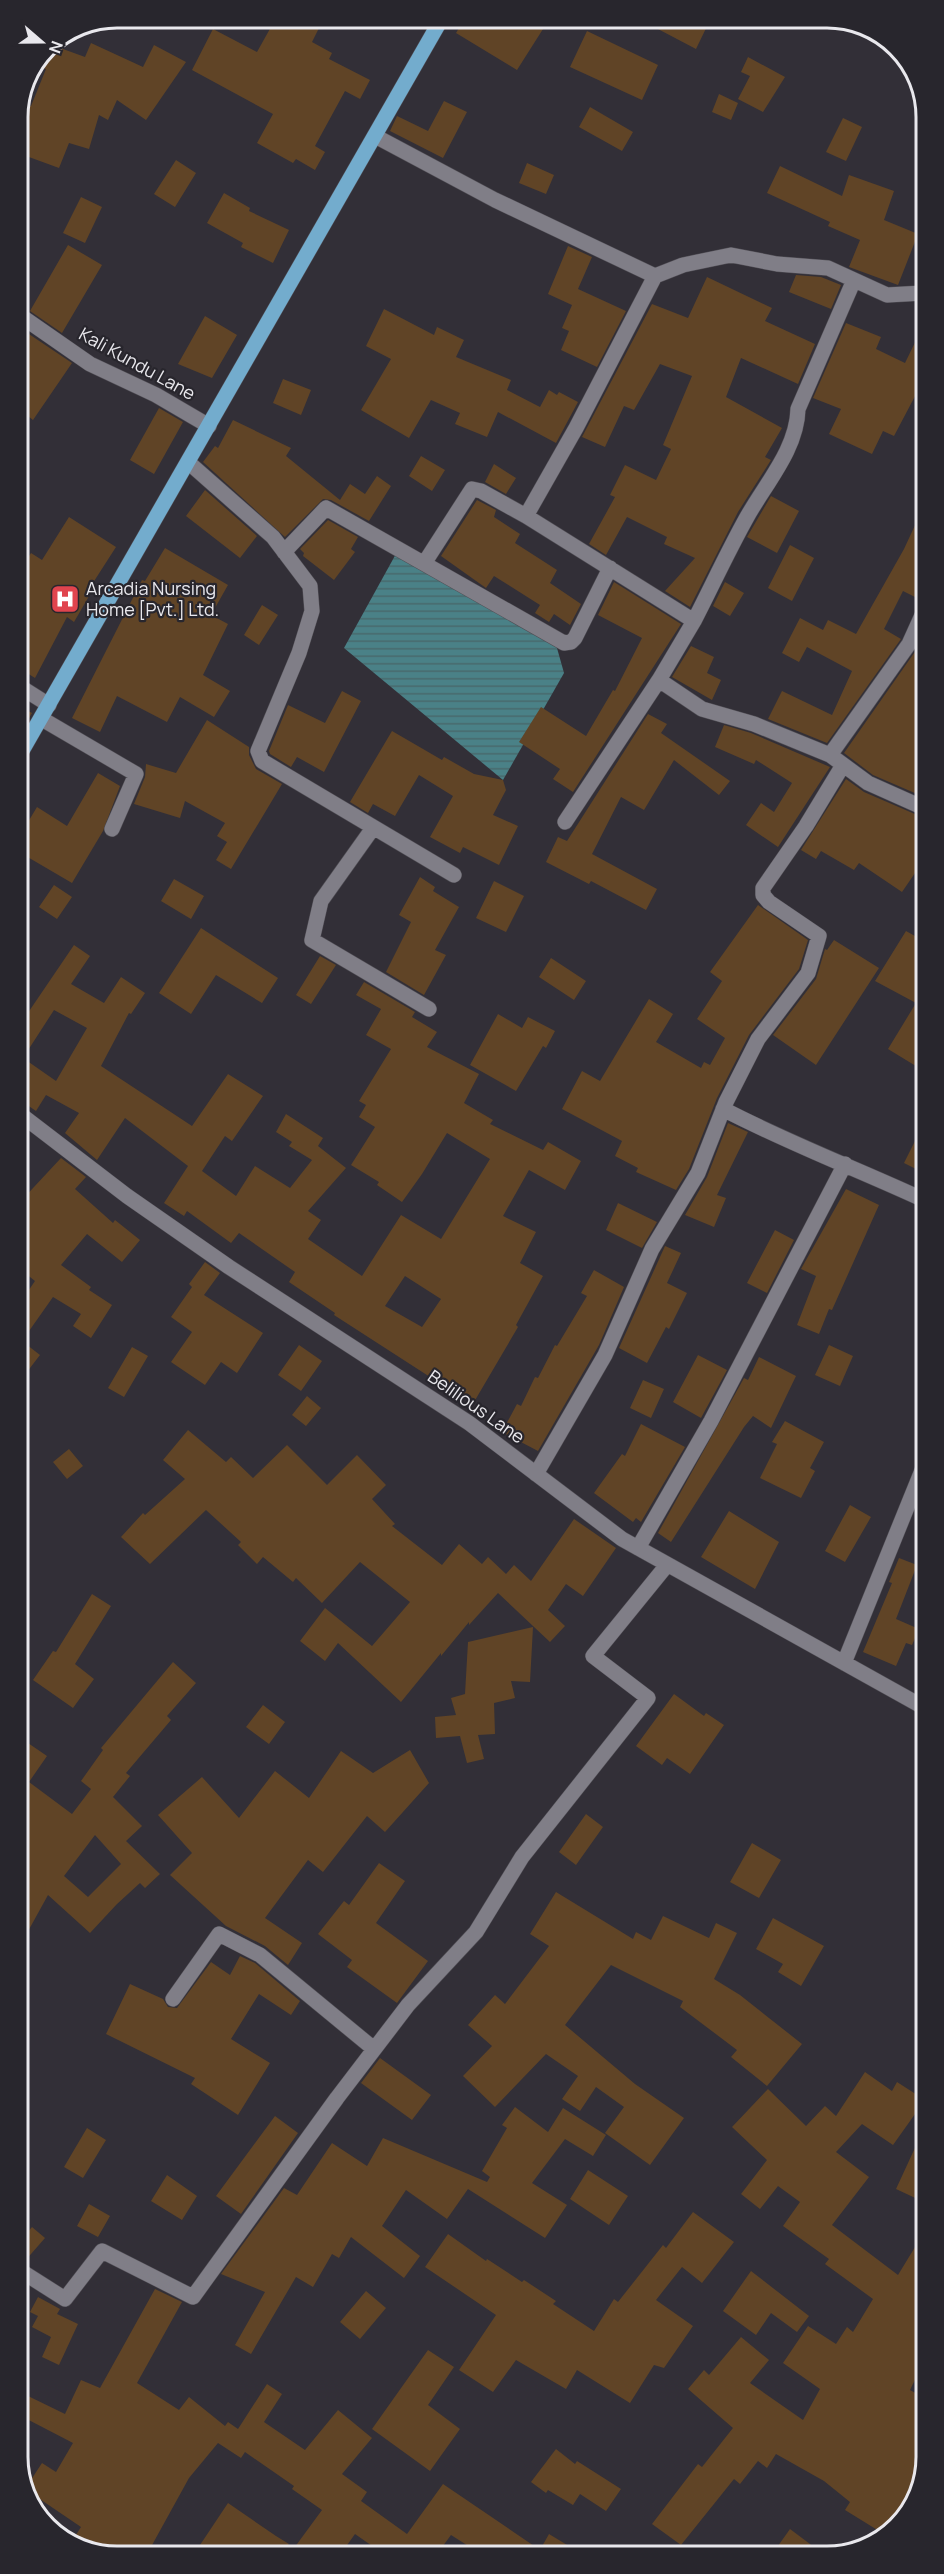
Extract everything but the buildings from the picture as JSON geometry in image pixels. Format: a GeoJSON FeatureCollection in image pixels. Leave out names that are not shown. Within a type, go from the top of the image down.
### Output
{"type":"FeatureCollection","features":[{"type":"Feature","properties":{"kind":"main road"},"geometry":{"type":"LineString","coordinates":[[29,740],[436,28]]}},
{"type":"Feature","properties":{"kind":"street"},"geometry":{"type":"LineString","coordinates":[[375,136],[495,200],[655,276]]}},
{"type":"Feature","properties":{"kind":"street"},"geometry":{"type":"LineString","coordinates":[[526,516],[576,428],[655,276],[683,265],[731,255],[777,264],[828,268],[887,295],[916,294]]}},
{"type":"Feature","properties":{"kind":"street"},"geometry":{"type":"LineString","coordinates":[[565,822],[659,680],[694,621],[747,518],[792,442],[798,409],[854,280]]}},
{"type":"Feature","properties":{"kind":"street","name":"Kali Kundu Lane"},"geometry":{"type":"LineString","coordinates":[[29,322],[90,364],[156,395],[209,426]]}},
{"type":"Feature","properties":{"kind":"street"},"geometry":{"type":"LineString","coordinates":[[188,462],[273,537],[310,586],[312,611],[299,653],[258,751],[262,761],[454,875]]}},
{"type":"Feature","properties":{"kind":"street"},"geometry":{"type":"LineString","coordinates":[[425,562],[472,489],[481,491],[526,516],[694,621]]}},
{"type":"Feature","properties":{"kind":"street"},"geometry":{"type":"LineString","coordinates":[[284,552],[326,508],[425,562],[564,643],[571,642],[575,638],[610,568]]}},
{"type":"Feature","properties":{"kind":"street"},"geometry":{"type":"LineString","coordinates":[[830,755],[909,644],[916,629]]}},
{"type":"Feature","properties":{"kind":"street"},"geometry":{"type":"LineString","coordinates":[[659,680],[702,708],[754,724],[830,755],[868,783],[916,804]]}},
{"type":"Feature","properties":{"kind":"street"},"geometry":{"type":"LineString","coordinates":[[29,692],[49,705]]}},
{"type":"Feature","properties":{"kind":"street"},"geometry":{"type":"LineString","coordinates":[[42,719],[136,774],[112,830]]}},
{"type":"Feature","properties":{"kind":"street"},"geometry":{"type":"LineString","coordinates":[[536,1474],[605,1355],[652,1249],[698,1173],[723,1109],[758,1039],[808,973],[818,947],[819,936],[769,902],[762,895],[763,888],[806,826],[843,765]]}},
{"type":"Feature","properties":{"kind":"street"},"geometry":{"type":"LineString","coordinates":[[373,828],[321,901],[312,940],[429,1009]]}},
{"type":"Feature","properties":{"kind":"street"},"geometry":{"type":"LineString","coordinates":[[723,1109],[772,1135],[846,1164],[916,1196]]}},
{"type":"Feature","properties":{"kind":"street","name":"Belilious Lane"},"geometry":{"type":"LineString","coordinates":[[29,1120],[219,1261],[469,1423],[638,1548],[916,1703]]}},
{"type":"Feature","properties":{"kind":"street"},"geometry":{"type":"LineString","coordinates":[[638,1548],[711,1421],[846,1164]]}},
{"type":"Feature","properties":{"kind":"street"},"geometry":{"type":"LineString","coordinates":[[844,1664],[916,1485]]}},
{"type":"Feature","properties":{"kind":"street"},"geometry":{"type":"LineString","coordinates":[[28,2276],[65,2299],[102,2251],[193,2297],[374,2049],[408,2005],[476,1932],[522,1857],[648,1698],[593,1656],[667,1565]]}},
{"type":"Feature","properties":{"kind":"street"},"geometry":{"type":"LineString","coordinates":[[173,1999],[219,1934],[260,1954],[374,2049]]}},
{"type":"Feature","properties":{"kind":"water"},"geometry":{"type":"Polygon","coordinates":[[[397,552],[545,637],[557,648],[564,673],[503,780],[344,648],[397,552]]]}},
{"type":"Feature","properties":{"kind":"place","name":"Arcadia Nursing Home [Pvt.] Ltd."},"geometry":{"type":"Point","coordinates":[65,599]}}]}
